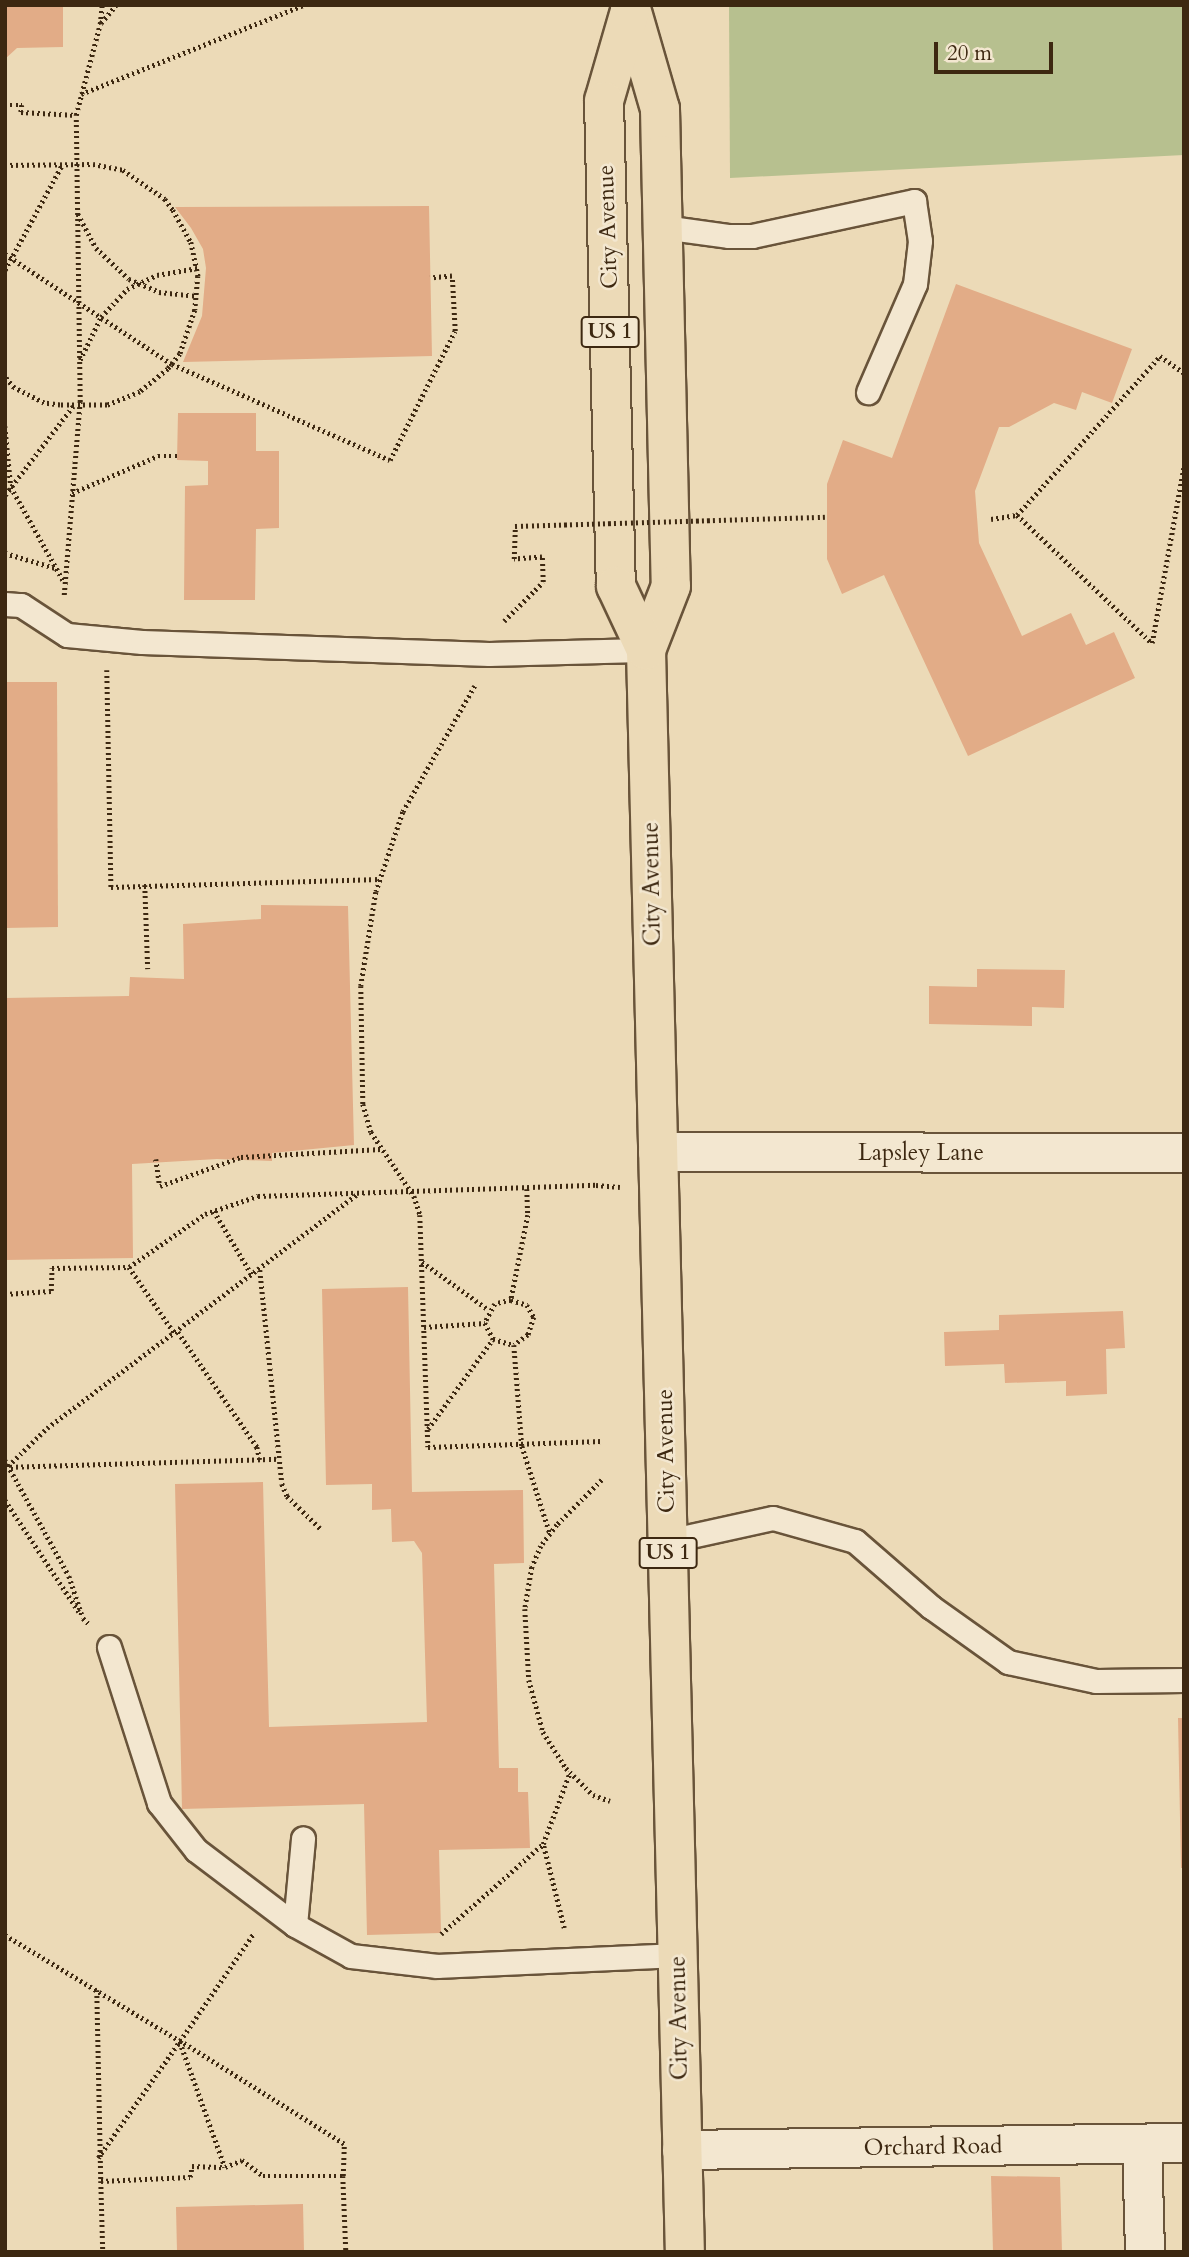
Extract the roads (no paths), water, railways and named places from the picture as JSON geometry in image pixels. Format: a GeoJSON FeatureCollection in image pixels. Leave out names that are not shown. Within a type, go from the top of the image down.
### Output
{"type":"FeatureCollection","features":[{"type":"Feature","properties":{"kind":"highway","name":"City Avenue"},"geometry":{"type":"LineString","coordinates":[[630,8],[660,109],[663,228],[671,586],[646,650],[685,2252]]}},
{"type":"Feature","properties":{"kind":"highway","name":"City Avenue"},"geometry":{"type":"LineString","coordinates":[[630,8],[604,101],[615,572],[616,586],[646,650]]}},
{"type":"Feature","properties":{"kind":"street","name":"Lapsley Lane"},"geometry":{"type":"LineString","coordinates":[[658,1152],[1184,1153]]}},
{"type":"Feature","properties":{"kind":"street","name":"Orchard Road"},"geometry":{"type":"LineString","coordinates":[[682,2150],[1184,2143]]}},
{"type":"Feature","properties":{"kind":"street"},"geometry":{"type":"LineString","coordinates":[[1142,2144],[1145,2252]]}},
{"type":"Feature","properties":{"kind":"lane"},"geometry":{"type":"LineString","coordinates":[[663,228],[752,236],[914,201],[920,241],[915,284],[868,392]]}},
{"type":"Feature","properties":{"kind":"lane"},"geometry":{"type":"LineString","coordinates":[[5,604],[21,605],[67,635],[142,642],[489,654],[646,650]]}},
{"type":"Feature","properties":{"kind":"lane"},"geometry":{"type":"LineString","coordinates":[[668,1541],[773,1518],[855,1541],[931,1607],[1008,1662],[1096,1681],[1184,1680]]}},
{"type":"Feature","properties":{"kind":"lane"},"geometry":{"type":"LineString","coordinates":[[109,1647],[159,1803],[195,1850],[295,1924],[351,1956],[437,1966],[678,1955]]}},
{"type":"Feature","properties":{"kind":"lane"},"geometry":{"type":"LineString","coordinates":[[295,1924],[303,1838]]}}]}
